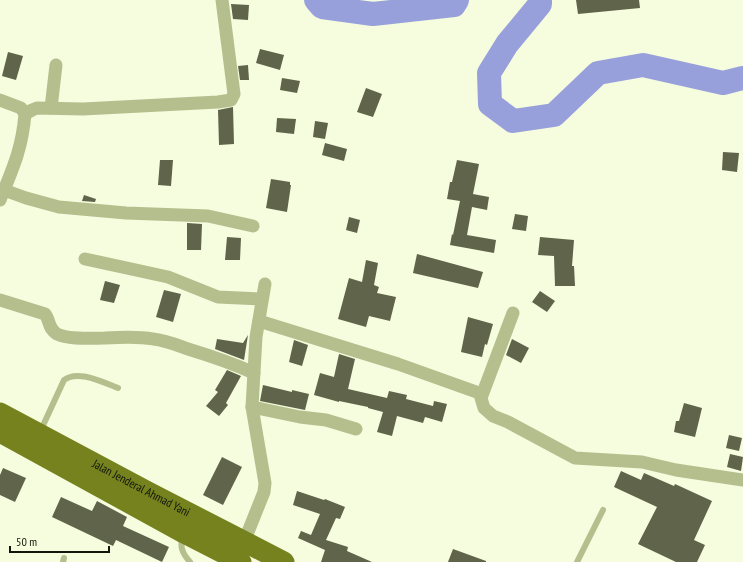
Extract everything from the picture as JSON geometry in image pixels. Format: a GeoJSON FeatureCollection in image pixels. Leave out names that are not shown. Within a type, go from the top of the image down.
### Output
{"type":"FeatureCollection","features":[{"type":"Feature","properties":{"kind":"highway","name":"Jalan Jenderal Ahmad Yani"},"geometry":{"type":"LineString","coordinates":[[0,412],[148,492],[284,562]]}},
{"type":"Feature","properties":{"kind":"highway","name":"Jalan Jenderal Ahmad Yani"},"geometry":{"type":"LineString","coordinates":[[0,432],[184,533],[241,562]]}},
{"type":"Feature","properties":{"kind":"street"},"geometry":{"type":"LineString","coordinates":[[25,114],[37,108],[84,109],[218,102],[231,100],[234,94],[222,0]]}},
{"type":"Feature","properties":{"kind":"street"},"geometry":{"type":"LineString","coordinates":[[51,108],[56,65]]}},
{"type":"Feature","properties":{"kind":"street"},"geometry":{"type":"LineString","coordinates":[[0,100],[21,108],[25,114],[22,144],[2,195],[26,198],[59,207],[126,213],[208,216],[252,226]]}},
{"type":"Feature","properties":{"kind":"street"},"geometry":{"type":"LineString","coordinates":[[85,259],[168,278],[218,297],[262,299]]}},
{"type":"Feature","properties":{"kind":"street"},"geometry":{"type":"LineString","coordinates":[[244,542],[264,492],[265,483],[252,407],[256,336],[265,284]]}},
{"type":"Feature","properties":{"kind":"street"},"geometry":{"type":"LineString","coordinates":[[0,300],[45,314],[52,330],[57,334],[86,338],[154,338],[228,361],[254,373]]}},
{"type":"Feature","properties":{"kind":"street"},"geometry":{"type":"LineString","coordinates":[[513,313],[481,398],[484,408],[493,416],[508,422],[575,458],[642,462],[676,470],[743,480]]}},
{"type":"Feature","properties":{"kind":"street"},"geometry":{"type":"LineString","coordinates":[[259,321],[398,364],[482,394]]}},
{"type":"Feature","properties":{"kind":"street"},"geometry":{"type":"LineString","coordinates":[[252,407],[300,417],[326,420],[356,429]]}},
{"type":"Feature","properties":{"kind":"lane"},"geometry":{"type":"LineString","coordinates":[[40,433],[64,380],[67,378],[79,375],[118,388]]}},
{"type":"Feature","properties":{"kind":"lane"},"geometry":{"type":"LineString","coordinates":[[577,562],[603,510]]}},
{"type":"Feature","properties":{"kind":"lane"},"geometry":{"type":"LineString","coordinates":[[184,533],[181,541],[181,547],[190,562]]}},
{"type":"Feature","properties":{"kind":"building"},"geometry":{"type":"Polygon","coordinates":[[[576,0],[639,0],[640,8],[578,14],[576,0]]]}},
{"type":"Feature","properties":{"kind":"building"},"geometry":{"type":"Polygon","coordinates":[[[231,4],[249,5],[248,20],[233,19],[231,4]]]}},
{"type":"Feature","properties":{"kind":"building"},"geometry":{"type":"Polygon","coordinates":[[[260,49],[284,55],[280,70],[256,63],[260,49]]]}},
{"type":"Feature","properties":{"kind":"building"},"geometry":{"type":"Polygon","coordinates":[[[8,52],[23,56],[16,80],[2,76],[8,52]]]}},
{"type":"Feature","properties":{"kind":"building"},"geometry":{"type":"Polygon","coordinates":[[[248,65],[249,80],[240,80],[238,66],[248,65]]]}},
{"type":"Feature","properties":{"kind":"building"},"geometry":{"type":"Polygon","coordinates":[[[282,78],[300,81],[297,93],[280,90],[282,78]]]}},
{"type":"Feature","properties":{"kind":"building"},"geometry":{"type":"Polygon","coordinates":[[[366,88],[382,94],[373,117],[357,112],[366,88]]]}},
{"type":"Feature","properties":{"kind":"building"},"geometry":{"type":"Polygon","coordinates":[[[233,107],[234,144],[219,145],[218,110],[233,107]]]}},
{"type":"Feature","properties":{"kind":"building"},"geometry":{"type":"Polygon","coordinates":[[[277,118],[296,119],[294,134],[276,132],[277,118]]]}},
{"type":"Feature","properties":{"kind":"building"},"geometry":{"type":"Polygon","coordinates":[[[315,121],[328,123],[325,139],[313,137],[315,121]]]}},
{"type":"Feature","properties":{"kind":"building"},"geometry":{"type":"Polygon","coordinates":[[[325,143],[347,149],[344,161],[322,155],[325,143]]]}},
{"type":"Feature","properties":{"kind":"building"},"geometry":{"type":"Polygon","coordinates":[[[723,152],[739,153],[737,172],[722,170],[723,152]]]}},
{"type":"Feature","properties":{"kind":"building"},"geometry":{"type":"Polygon","coordinates":[[[160,160],[173,160],[171,186],[158,185],[160,160]]]}},
{"type":"Feature","properties":{"kind":"building"},"geometry":{"type":"Polygon","coordinates":[[[457,160],[479,164],[473,194],[489,197],[487,210],[472,207],[467,235],[496,240],[494,253],[450,245],[460,201],[447,199],[450,182],[452,182],[457,160]]]}},
{"type":"Feature","properties":{"kind":"building"},"geometry":{"type":"Polygon","coordinates":[[[271,179],[290,182],[291,185],[287,212],[266,208],[271,179]]]}},
{"type":"Feature","properties":{"kind":"building"},"geometry":{"type":"Polygon","coordinates":[[[84,195],[96,199],[95,202],[82,201],[84,195]]]}},
{"type":"Feature","properties":{"kind":"building"},"geometry":{"type":"Polygon","coordinates":[[[515,214],[528,216],[526,231],[512,229],[515,214]]]}},
{"type":"Feature","properties":{"kind":"building"},"geometry":{"type":"Polygon","coordinates":[[[349,217],[360,220],[357,233],[346,230],[349,217]]]}},
{"type":"Feature","properties":{"kind":"building"},"geometry":{"type":"Polygon","coordinates":[[[187,223],[202,224],[201,250],[187,250],[187,223]]]}},
{"type":"Feature","properties":{"kind":"building"},"geometry":{"type":"Polygon","coordinates":[[[227,237],[241,238],[240,260],[225,260],[227,237]]]}},
{"type":"Feature","properties":{"kind":"building"},"geometry":{"type":"Polygon","coordinates":[[[540,237],[574,240],[572,266],[574,266],[575,286],[555,286],[554,256],[538,255],[540,237]]]}},
{"type":"Feature","properties":{"kind":"building"},"geometry":{"type":"Polygon","coordinates":[[[417,254],[483,272],[478,288],[413,273],[417,254]]]}},
{"type":"Feature","properties":{"kind":"building"},"geometry":{"type":"Polygon","coordinates":[[[366,260],[378,263],[374,285],[379,287],[377,293],[396,297],[390,321],[369,316],[366,327],[338,319],[349,278],[362,282],[366,260]]]}},
{"type":"Feature","properties":{"kind":"building"},"geometry":{"type":"Polygon","coordinates":[[[105,281],[120,285],[114,303],[100,300],[105,281]]]}},
{"type":"Feature","properties":{"kind":"building"},"geometry":{"type":"Polygon","coordinates":[[[164,290],[181,294],[173,322],[156,317],[164,290]]]}},
{"type":"Feature","properties":{"kind":"building"},"geometry":{"type":"Polygon","coordinates":[[[540,291],[555,301],[547,312],[532,302],[540,291]]]}},
{"type":"Feature","properties":{"kind":"building"},"geometry":{"type":"Polygon","coordinates":[[[468,317],[493,324],[487,345],[485,344],[482,357],[461,352],[468,317]]]}},
{"type":"Feature","properties":{"kind":"building"},"geometry":{"type":"Polygon","coordinates":[[[248,335],[244,360],[215,349],[217,339],[243,343],[248,335]]]}},
{"type":"Feature","properties":{"kind":"building"},"geometry":{"type":"Polygon","coordinates":[[[512,339],[529,348],[521,363],[506,355],[512,339]]]}},
{"type":"Feature","properties":{"kind":"building"},"geometry":{"type":"Polygon","coordinates":[[[294,340],[308,345],[302,366],[289,362],[294,340]]]}},
{"type":"Feature","properties":{"kind":"building"},"geometry":{"type":"Polygon","coordinates":[[[339,354],[355,359],[348,389],[387,398],[389,391],[407,395],[406,399],[433,406],[434,401],[447,404],[442,422],[425,417],[423,423],[397,416],[392,436],[377,432],[383,412],[368,407],[339,402],[314,395],[320,373],[334,377],[339,354]]]}},
{"type":"Feature","properties":{"kind":"building"},"geometry":{"type":"Polygon","coordinates":[[[227,370],[241,376],[226,403],[228,405],[219,416],[206,406],[218,392],[215,390],[227,370]]]}},
{"type":"Feature","properties":{"kind":"building"},"geometry":{"type":"Polygon","coordinates":[[[263,385],[292,392],[292,390],[309,394],[305,410],[260,401],[263,385]]]}},
{"type":"Feature","properties":{"kind":"building"},"geometry":{"type":"Polygon","coordinates":[[[684,403],[702,408],[695,437],[674,432],[676,421],[679,421],[684,403]]]}},
{"type":"Feature","properties":{"kind":"building"},"geometry":{"type":"Polygon","coordinates":[[[729,435],[742,438],[739,451],[726,448],[729,435]]]}},
{"type":"Feature","properties":{"kind":"building"},"geometry":{"type":"Polygon","coordinates":[[[730,454],[743,457],[741,471],[727,467],[730,454]]]}},
{"type":"Feature","properties":{"kind":"building"},"geometry":{"type":"Polygon","coordinates":[[[222,457],[242,467],[223,505],[203,495],[222,457]]]}},
{"type":"Feature","properties":{"kind":"building"},"geometry":{"type":"Polygon","coordinates":[[[3,468],[26,478],[15,502],[0,495],[0,475],[3,468]]]}},
{"type":"Feature","properties":{"kind":"building"},"geometry":{"type":"Polygon","coordinates":[[[621,471],[641,480],[644,473],[674,486],[675,484],[712,501],[694,540],[705,545],[697,562],[676,562],[638,544],[657,507],[614,487],[621,471]]]}},
{"type":"Feature","properties":{"kind":"building"},"geometry":{"type":"Polygon","coordinates":[[[297,491],[324,500],[325,499],[345,507],[340,519],[336,518],[326,540],[348,547],[347,551],[372,562],[321,562],[325,550],[298,538],[301,531],[311,535],[320,514],[293,505],[297,491]]]}},
{"type":"Feature","properties":{"kind":"building"},"geometry":{"type":"Polygon","coordinates":[[[61,497],[92,511],[97,501],[127,517],[123,526],[169,547],[162,562],[116,540],[113,546],[52,517],[61,497]]]}},
{"type":"Feature","properties":{"kind":"building"},"geometry":{"type":"Polygon","coordinates":[[[453,549],[486,561],[486,562],[448,562],[453,549]]]}},
{"type":"Feature","properties":{"kind":"waterway"},"geometry":{"type":"LineString","coordinates":[[316,0],[322,7],[373,14],[454,5],[457,0]]}},
{"type":"Feature","properties":{"kind":"waterway"},"geometry":{"type":"LineString","coordinates":[[540,0],[540,4],[507,44],[489,73],[490,104],[513,121],[554,115],[598,73],[643,65],[723,83],[743,78]]}}]}
